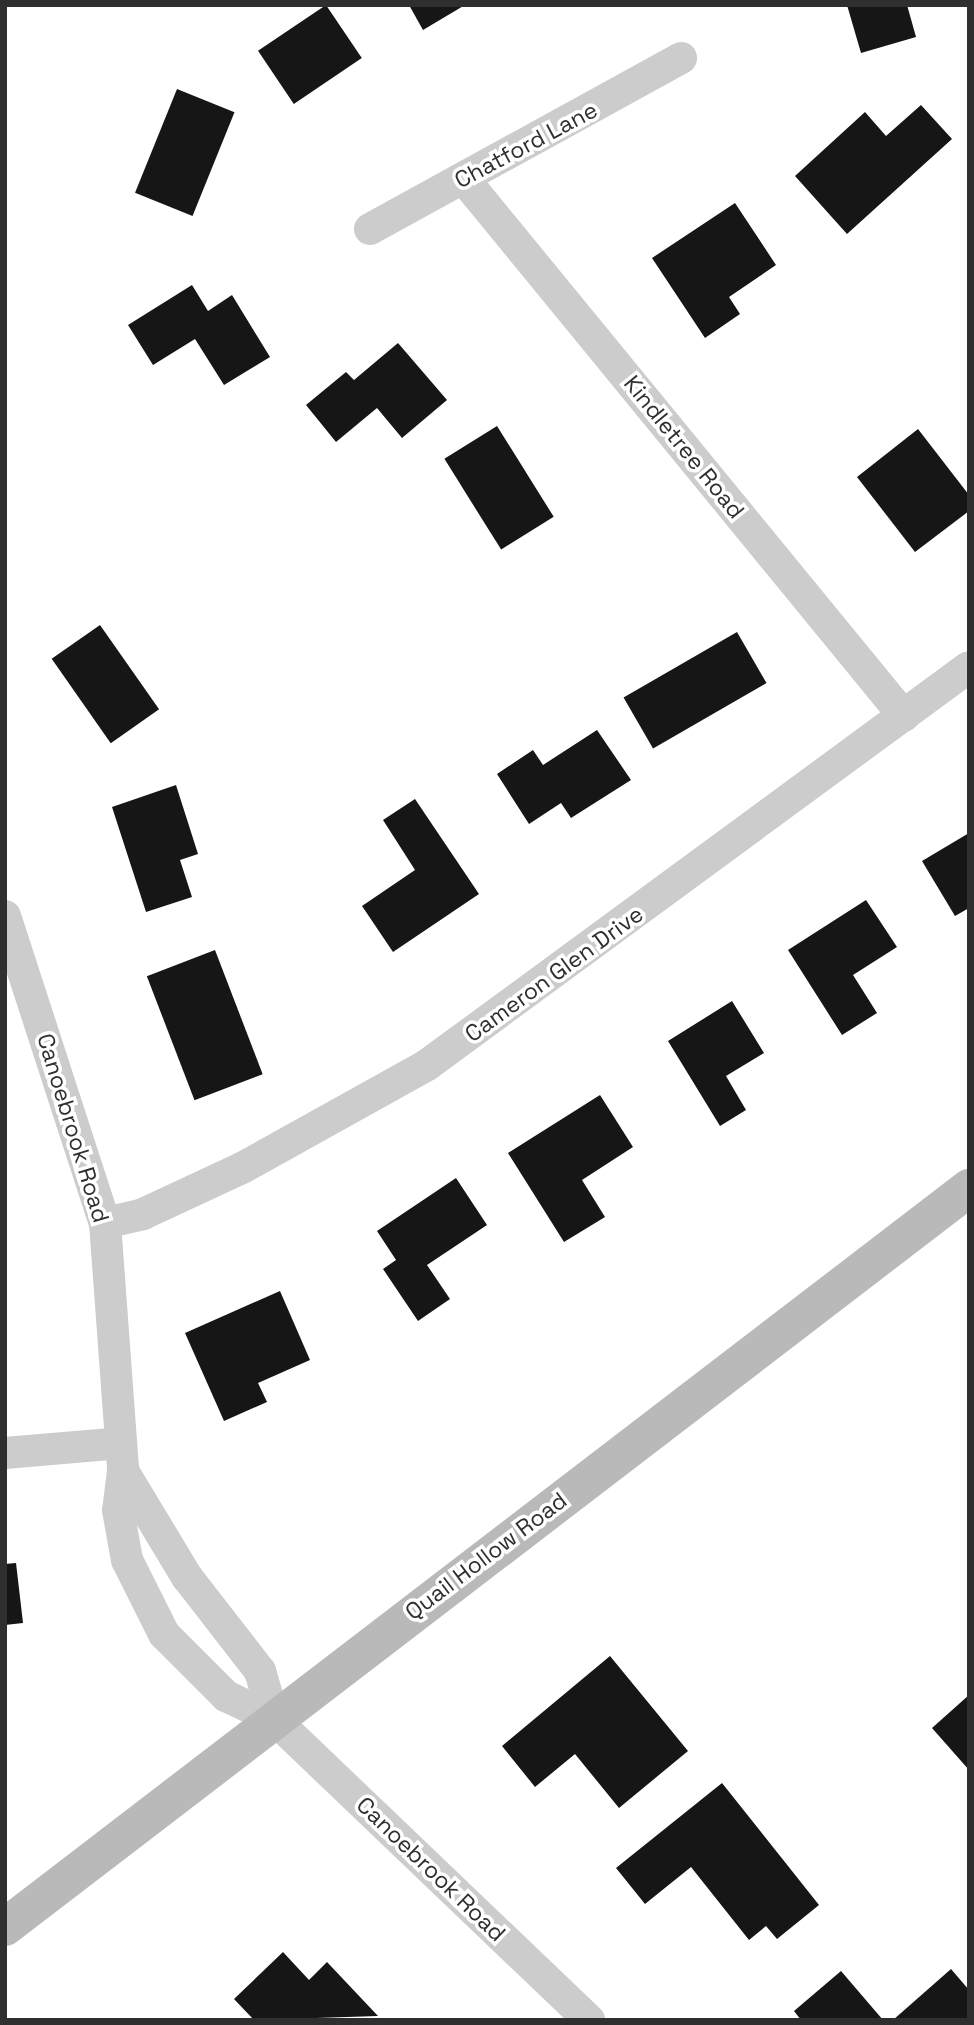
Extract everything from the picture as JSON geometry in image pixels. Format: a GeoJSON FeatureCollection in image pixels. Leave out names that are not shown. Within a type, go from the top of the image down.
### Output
{"type":"FeatureCollection","features":[{"type":"Feature","properties":{"kind":"main road","name":"Quail Hollow Road"},"geometry":{"type":"LineString","coordinates":[[5,1927],[969,1188]]}},
{"type":"Feature","properties":{"kind":"street","name":"Chatford Lane"},"geometry":{"type":"LineString","coordinates":[[370,229],[681,58]]}},
{"type":"Feature","properties":{"kind":"street","name":"Kindletree Road"},"geometry":{"type":"LineString","coordinates":[[464,178],[904,716]]}},
{"type":"Feature","properties":{"kind":"street","name":"Cameron Glen Drive"},"geometry":{"type":"LineString","coordinates":[[105,1223],[143,1214],[242,1168],[426,1065],[969,667]]}},
{"type":"Feature","properties":{"kind":"street","name":"Canoebrook Road"},"geometry":{"type":"LineString","coordinates":[[5,916],[105,1223],[122,1457],[118,1510],[127,1560],[164,1634],[226,1696],[274,1719],[589,2020]]}},
{"type":"Feature","properties":{"kind":"street"},"geometry":{"type":"LineString","coordinates":[[5,1453],[122,1457]]}},
{"type":"Feature","properties":{"kind":"street","name":"Canoebrook Road"},"geometry":{"type":"LineString","coordinates":[[122,1457],[187,1577],[260,1671],[274,1719]]}},
{"type":"Feature","properties":{"kind":"building"},"geometry":{"type":"Polygon","coordinates":[[[326,5],[362,58],[294,104],[258,51],[326,5]]]}},
{"type":"Feature","properties":{"kind":"building"},"geometry":{"type":"Polygon","coordinates":[[[409,5],[465,5],[423,30],[409,5]]]}},
{"type":"Feature","properties":{"kind":"building"},"geometry":{"type":"Polygon","coordinates":[[[847,5],[907,5],[916,37],[861,53],[847,5]]]}},
{"type":"Feature","properties":{"kind":"building"},"geometry":{"type":"Polygon","coordinates":[[[177,89],[234,112],[193,216],[135,193],[177,89]]]}},
{"type":"Feature","properties":{"kind":"building"},"geometry":{"type":"Polygon","coordinates":[[[921,105],[952,139],[847,234],[795,176],[865,112],[886,136],[921,105]]]}},
{"type":"Feature","properties":{"kind":"building"},"geometry":{"type":"Polygon","coordinates":[[[735,203],[776,265],[729,297],[740,314],[705,338],[652,258],[735,203]]]}},
{"type":"Feature","properties":{"kind":"building"},"geometry":{"type":"Polygon","coordinates":[[[192,285],[208,311],[232,295],[270,357],[224,385],[195,339],[153,365],[128,325],[192,285]]]}},
{"type":"Feature","properties":{"kind":"building"},"geometry":{"type":"Polygon","coordinates":[[[398,343],[447,400],[402,438],[377,408],[336,442],[306,405],[346,372],[354,380],[398,343]]]}},
{"type":"Feature","properties":{"kind":"building"},"geometry":{"type":"Polygon","coordinates":[[[497,426],[554,517],[501,550],[444,459],[497,426]]]}},
{"type":"Feature","properties":{"kind":"building"},"geometry":{"type":"Polygon","coordinates":[[[918,429],[969,495],[969,511],[915,552],[857,477],[918,429]]]}},
{"type":"Feature","properties":{"kind":"building"},"geometry":{"type":"Polygon","coordinates":[[[100,625],[159,709],[111,743],[52,659],[100,625]]]}},
{"type":"Feature","properties":{"kind":"building"},"geometry":{"type":"Polygon","coordinates":[[[737,632],[766,683],[653,749],[624,698],[737,632]]]}},
{"type":"Feature","properties":{"kind":"building"},"geometry":{"type":"Polygon","coordinates":[[[597,730],[631,780],[571,818],[561,803],[529,824],[497,774],[533,750],[543,765],[597,730]]]}},
{"type":"Feature","properties":{"kind":"building"},"geometry":{"type":"Polygon","coordinates":[[[176,785],[198,854],[180,860],[192,897],[146,912],[112,807],[176,785]]]}},
{"type":"Feature","properties":{"kind":"building"},"geometry":{"type":"Polygon","coordinates":[[[415,799],[479,894],[393,952],[362,906],[415,870],[383,820],[415,799]]]}},
{"type":"Feature","properties":{"kind":"building"},"geometry":{"type":"Polygon","coordinates":[[[969,833],[969,908],[955,916],[922,861],[969,833]]]}},
{"type":"Feature","properties":{"kind":"building"},"geometry":{"type":"Polygon","coordinates":[[[866,900],[897,947],[853,975],[877,1013],[842,1035],[788,950],[866,900]]]}},
{"type":"Feature","properties":{"kind":"building"},"geometry":{"type":"Polygon","coordinates":[[[215,950],[263,1074],[195,1100],[147,976],[215,950]]]}},
{"type":"Feature","properties":{"kind":"building"},"geometry":{"type":"Polygon","coordinates":[[[732,1001],[764,1053],[726,1076],[746,1110],[720,1126],[668,1041],[732,1001]]]}},
{"type":"Feature","properties":{"kind":"building"},"geometry":{"type":"Polygon","coordinates":[[[600,1095],[633,1147],[582,1180],[605,1217],[564,1242],[508,1153],[600,1095]]]}},
{"type":"Feature","properties":{"kind":"building"},"geometry":{"type":"Polygon","coordinates":[[[456,1178],[487,1225],[427,1265],[450,1299],[418,1321],[383,1269],[396,1260],[377,1231],[456,1178]]]}},
{"type":"Feature","properties":{"kind":"building"},"geometry":{"type":"Polygon","coordinates":[[[280,1291],[310,1360],[258,1383],[267,1402],[224,1421],[185,1333],[280,1291]]]}},
{"type":"Feature","properties":{"kind":"building"},"geometry":{"type":"Polygon","coordinates":[[[16,1563],[23,1623],[5,1625],[5,1564],[16,1563]]]}},
{"type":"Feature","properties":{"kind":"building"},"geometry":{"type":"Polygon","coordinates":[[[610,1656],[688,1751],[619,1808],[575,1754],[535,1787],[502,1746],[610,1656]]]}},
{"type":"Feature","properties":{"kind":"building"},"geometry":{"type":"Polygon","coordinates":[[[969,1695],[969,1770],[932,1728],[969,1695]]]}},
{"type":"Feature","properties":{"kind":"building"},"geometry":{"type":"Polygon","coordinates":[[[722,1783],[819,1905],[777,1939],[766,1926],[749,1940],[691,1867],[645,1904],[616,1868],[722,1783]]]}},
{"type":"Feature","properties":{"kind":"building"},"geometry":{"type":"Polygon","coordinates":[[[283,1952],[309,1980],[327,1962],[378,2016],[254,2020],[234,1999],[283,1952]]]}},
{"type":"Feature","properties":{"kind":"building"},"geometry":{"type":"Polygon","coordinates":[[[951,1969],[969,1990],[969,2019],[893,2020],[951,1969]]]}},
{"type":"Feature","properties":{"kind":"building"},"geometry":{"type":"Polygon","coordinates":[[[841,1971],[883,2020],[801,2020],[794,2011],[841,1971]]]}}]}
